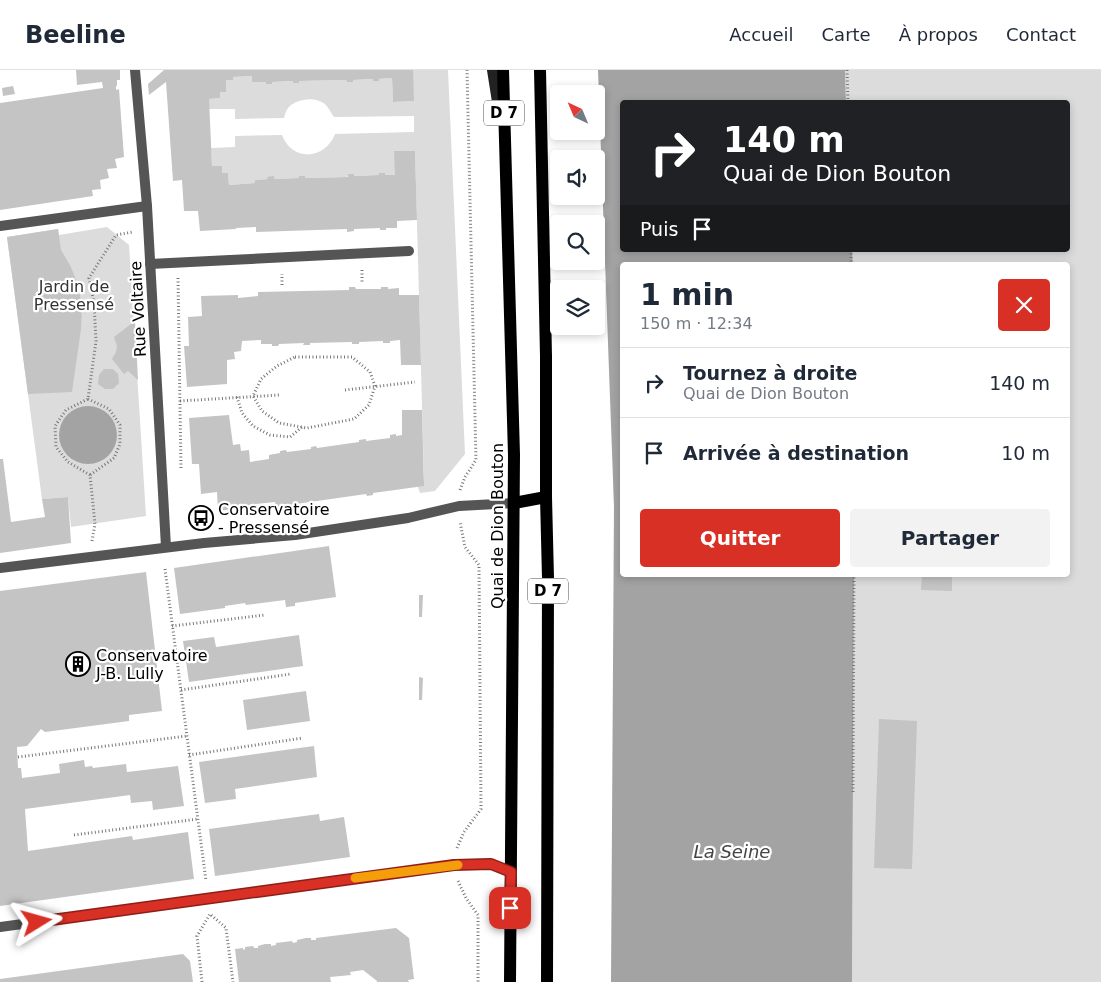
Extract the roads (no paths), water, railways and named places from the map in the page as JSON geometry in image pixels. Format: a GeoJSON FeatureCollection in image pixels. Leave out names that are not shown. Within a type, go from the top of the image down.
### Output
{"type":"FeatureCollection","features":[{"type":"Feature","properties":{"kind":"main road"},"geometry":{"type":"LineString","coordinates":[[492,70],[505,155]]}},
{"type":"Feature","properties":{"kind":"main road","name":"Quai de Dion Bouton"},"geometry":{"type":"LineString","coordinates":[[503,70],[514,451],[510,982]]}},
{"type":"Feature","properties":{"kind":"main road","name":"D 7"},"geometry":{"type":"LineString","coordinates":[[540,70],[548,578],[547,982]]}},
{"type":"Feature","properties":{"kind":"main road"},"geometry":{"type":"LineString","coordinates":[[514,503],[546,497]]}},
{"type":"Feature","properties":{"kind":"street","name":"Rue Voltaire"},"geometry":{"type":"LineString","coordinates":[[135,70],[147,206],[166,547]]}},
{"type":"Feature","properties":{"kind":"street"},"geometry":{"type":"LineString","coordinates":[[0,226],[147,206]]}},
{"type":"Feature","properties":{"kind":"street"},"geometry":{"type":"LineString","coordinates":[[150,264],[409,251]]}},
{"type":"Feature","properties":{"kind":"street"},"geometry":{"type":"LineString","coordinates":[[0,568],[166,547],[295,535],[408,518],[459,506],[514,503]]}},
{"type":"Feature","properties":{"kind":"street"},"geometry":{"type":"LineString","coordinates":[[0,927],[454,865],[491,864],[511,872]]}},
{"type":"Feature","properties":{"kind":"water","name":"La Seine"},"geometry":{"type":"Polygon","coordinates":[[[598,70],[845,70],[846,100],[620,100],[620,252],[852,252],[853,262],[620,262],[620,577],[854,577],[852,982],[611,982],[614,507],[605,215],[603,215],[603,205],[605,205],[605,150],[601,150],[601,140],[605,140],[605,85],[599,85],[598,70]]]}},
{"type":"Feature","properties":{"kind":"water"},"geometry":{"type":"Polygon","coordinates":[[[88,406],[99,408],[112,419],[117,435],[115,446],[104,459],[88,464],[77,462],[64,451],[59,435],[61,424],[72,411],[88,406]]]}},
{"type":"Feature","properties":{"kind":"place","name":"Conservatoire - Pressensé"},"geometry":{"type":"Point","coordinates":[201,518]}},
{"type":"Feature","properties":{"kind":"place","name":"Conservatoire J-B. Lully"},"geometry":{"type":"Point","coordinates":[78,664]}},
{"type":"Feature","properties":{"kind":"park label","name":"Jardin de Pressensé"},"geometry":{"type":"Point","coordinates":[74,295]}}]}
